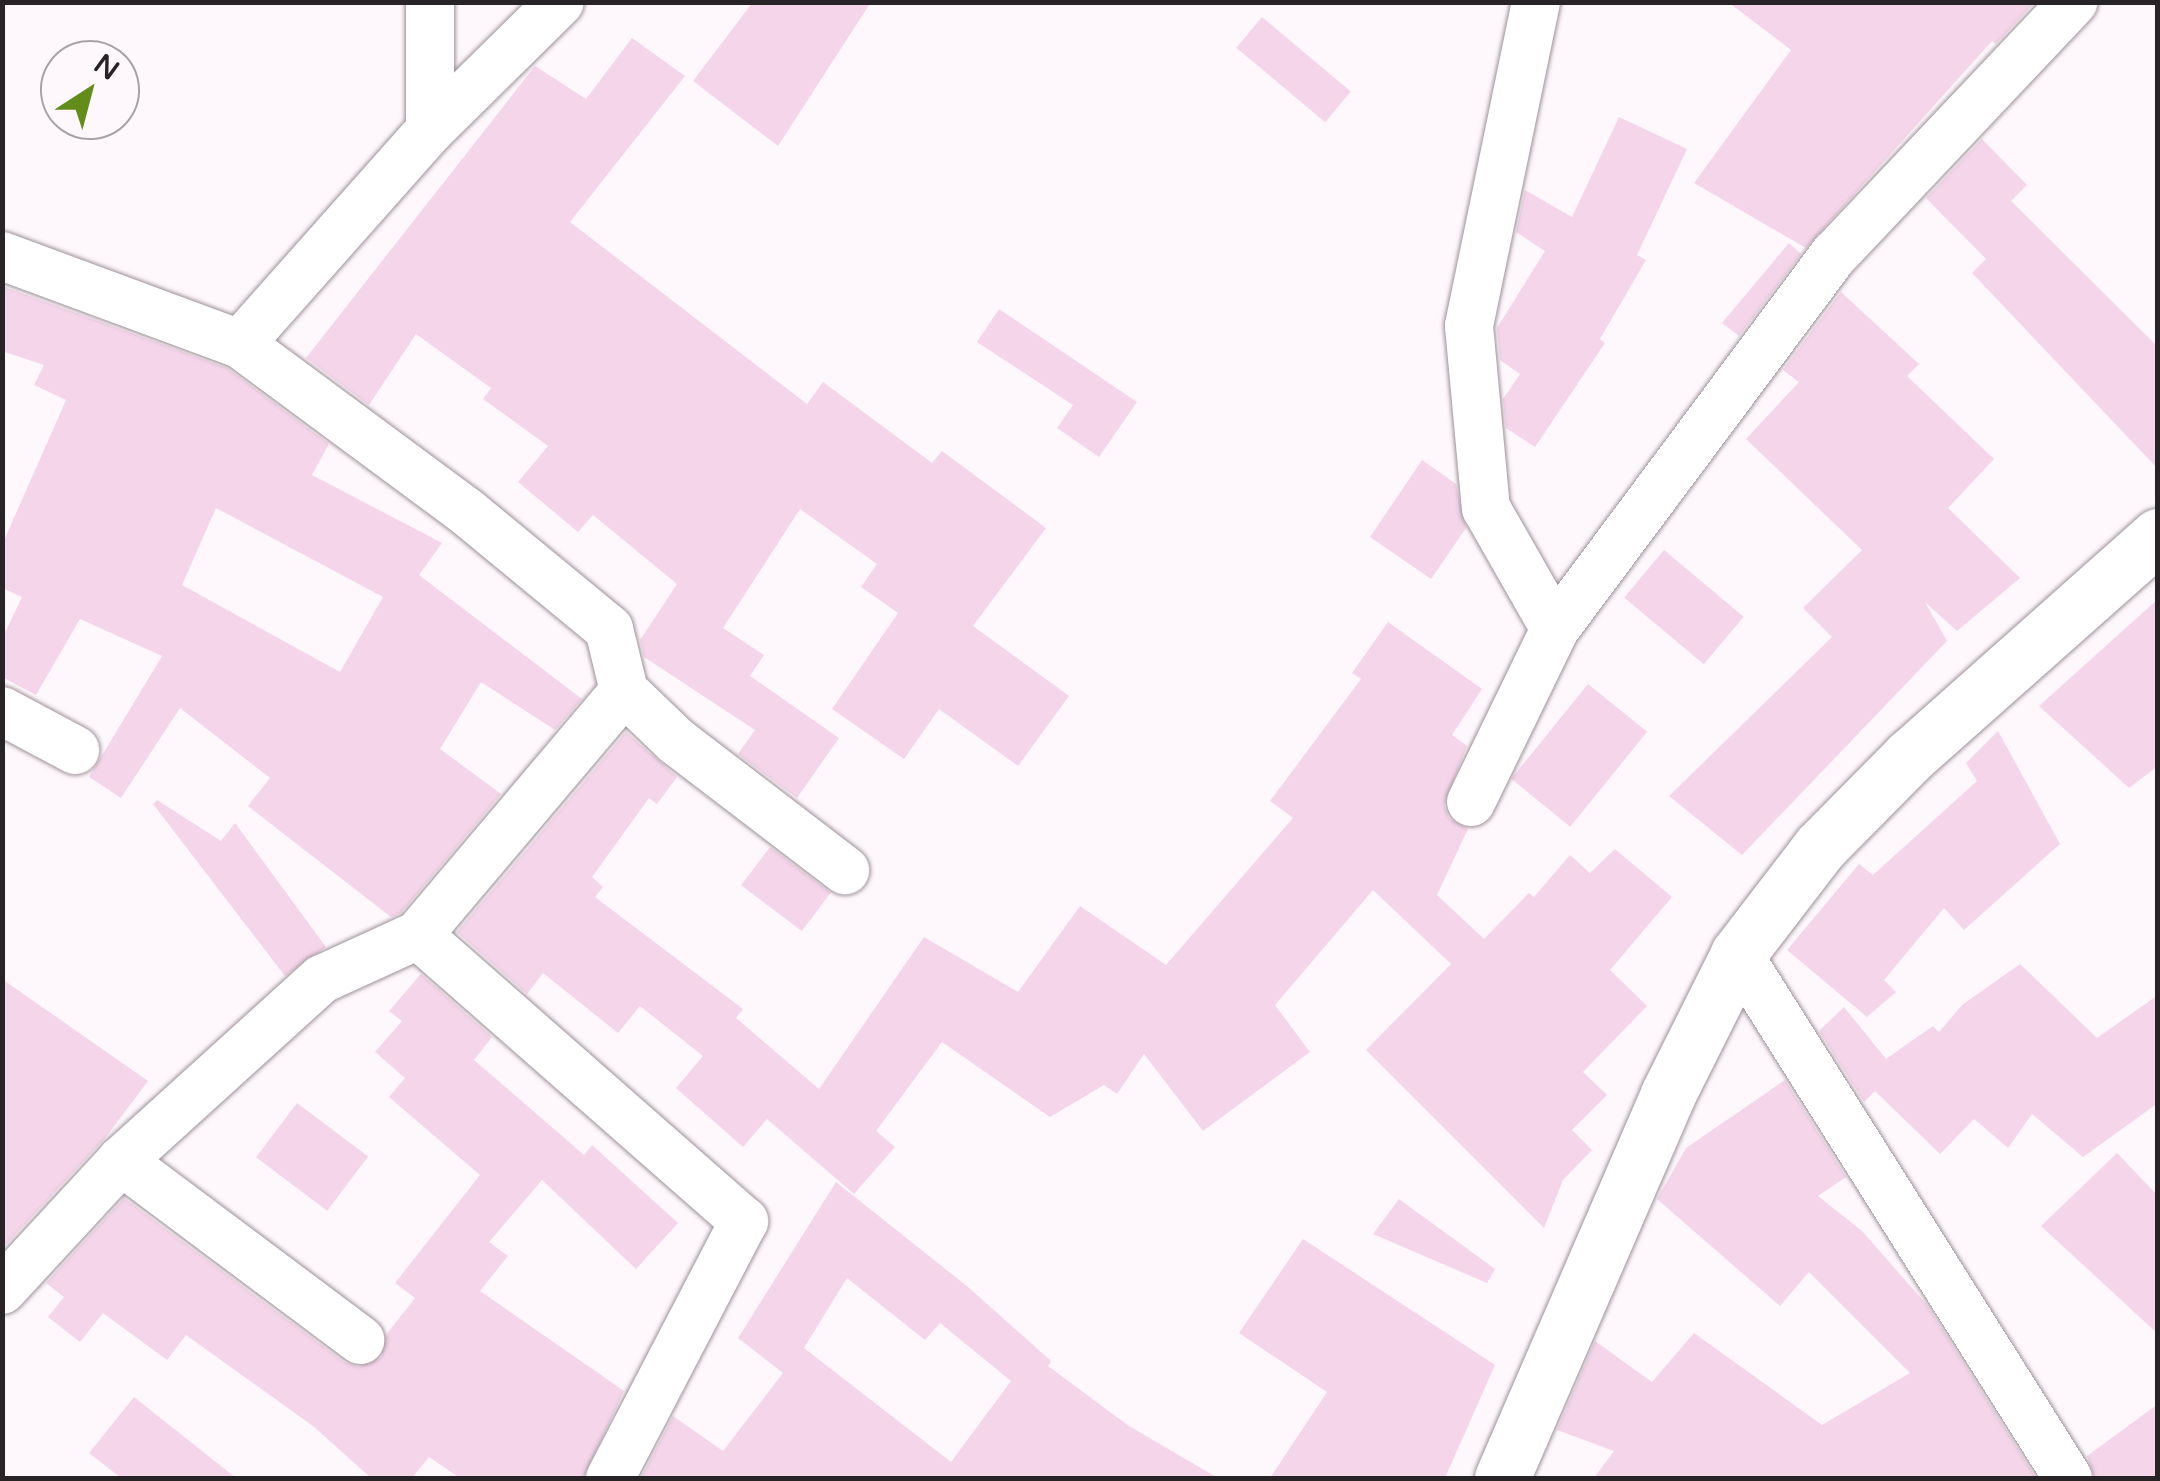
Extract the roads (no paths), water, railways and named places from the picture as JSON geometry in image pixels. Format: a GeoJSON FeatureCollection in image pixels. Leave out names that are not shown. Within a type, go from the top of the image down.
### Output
{"type":"FeatureCollection","features":[{"type":"Feature","properties":{"kind":"main road"},"geometry":{"type":"LineString","coordinates":[[1502,1478],[1668,1094],[1738,954],[1820,847],[1909,757],[2157,539]]}},
{"type":"Feature","properties":{"kind":"street"},"geometry":{"type":"LineString","coordinates":[[430,2],[430,130]]}},
{"type":"Feature","properties":{"kind":"street"},"geometry":{"type":"LineString","coordinates":[[240,344],[430,130],[560,2]]}},
{"type":"Feature","properties":{"kind":"street"},"geometry":{"type":"LineString","coordinates":[[1536,2],[1469,326],[1486,508],[1555,628]]}},
{"type":"Feature","properties":{"kind":"street"},"geometry":{"type":"LineString","coordinates":[[1471,802],[1555,628],[1834,254],[2073,2]]}},
{"type":"Feature","properties":{"kind":"street"},"geometry":{"type":"LineString","coordinates":[[2,256],[240,344],[467,512],[609,629],[624,691],[676,741],[845,870]]}},
{"type":"Feature","properties":{"kind":"street"},"geometry":{"type":"LineString","coordinates":[[2,1290],[121,1161],[322,979],[418,935],[624,691]]}},
{"type":"Feature","properties":{"kind":"street"},"geometry":{"type":"LineString","coordinates":[[2,711],[75,750]]}},
{"type":"Feature","properties":{"kind":"street"},"geometry":{"type":"LineString","coordinates":[[418,935],[744,1220],[610,1478]]}},
{"type":"Feature","properties":{"kind":"street"},"geometry":{"type":"LineString","coordinates":[[1738,954],[2068,1478]]}},
{"type":"Feature","properties":{"kind":"street"},"geometry":{"type":"LineString","coordinates":[[121,1161],[360,1340]]}}]}
